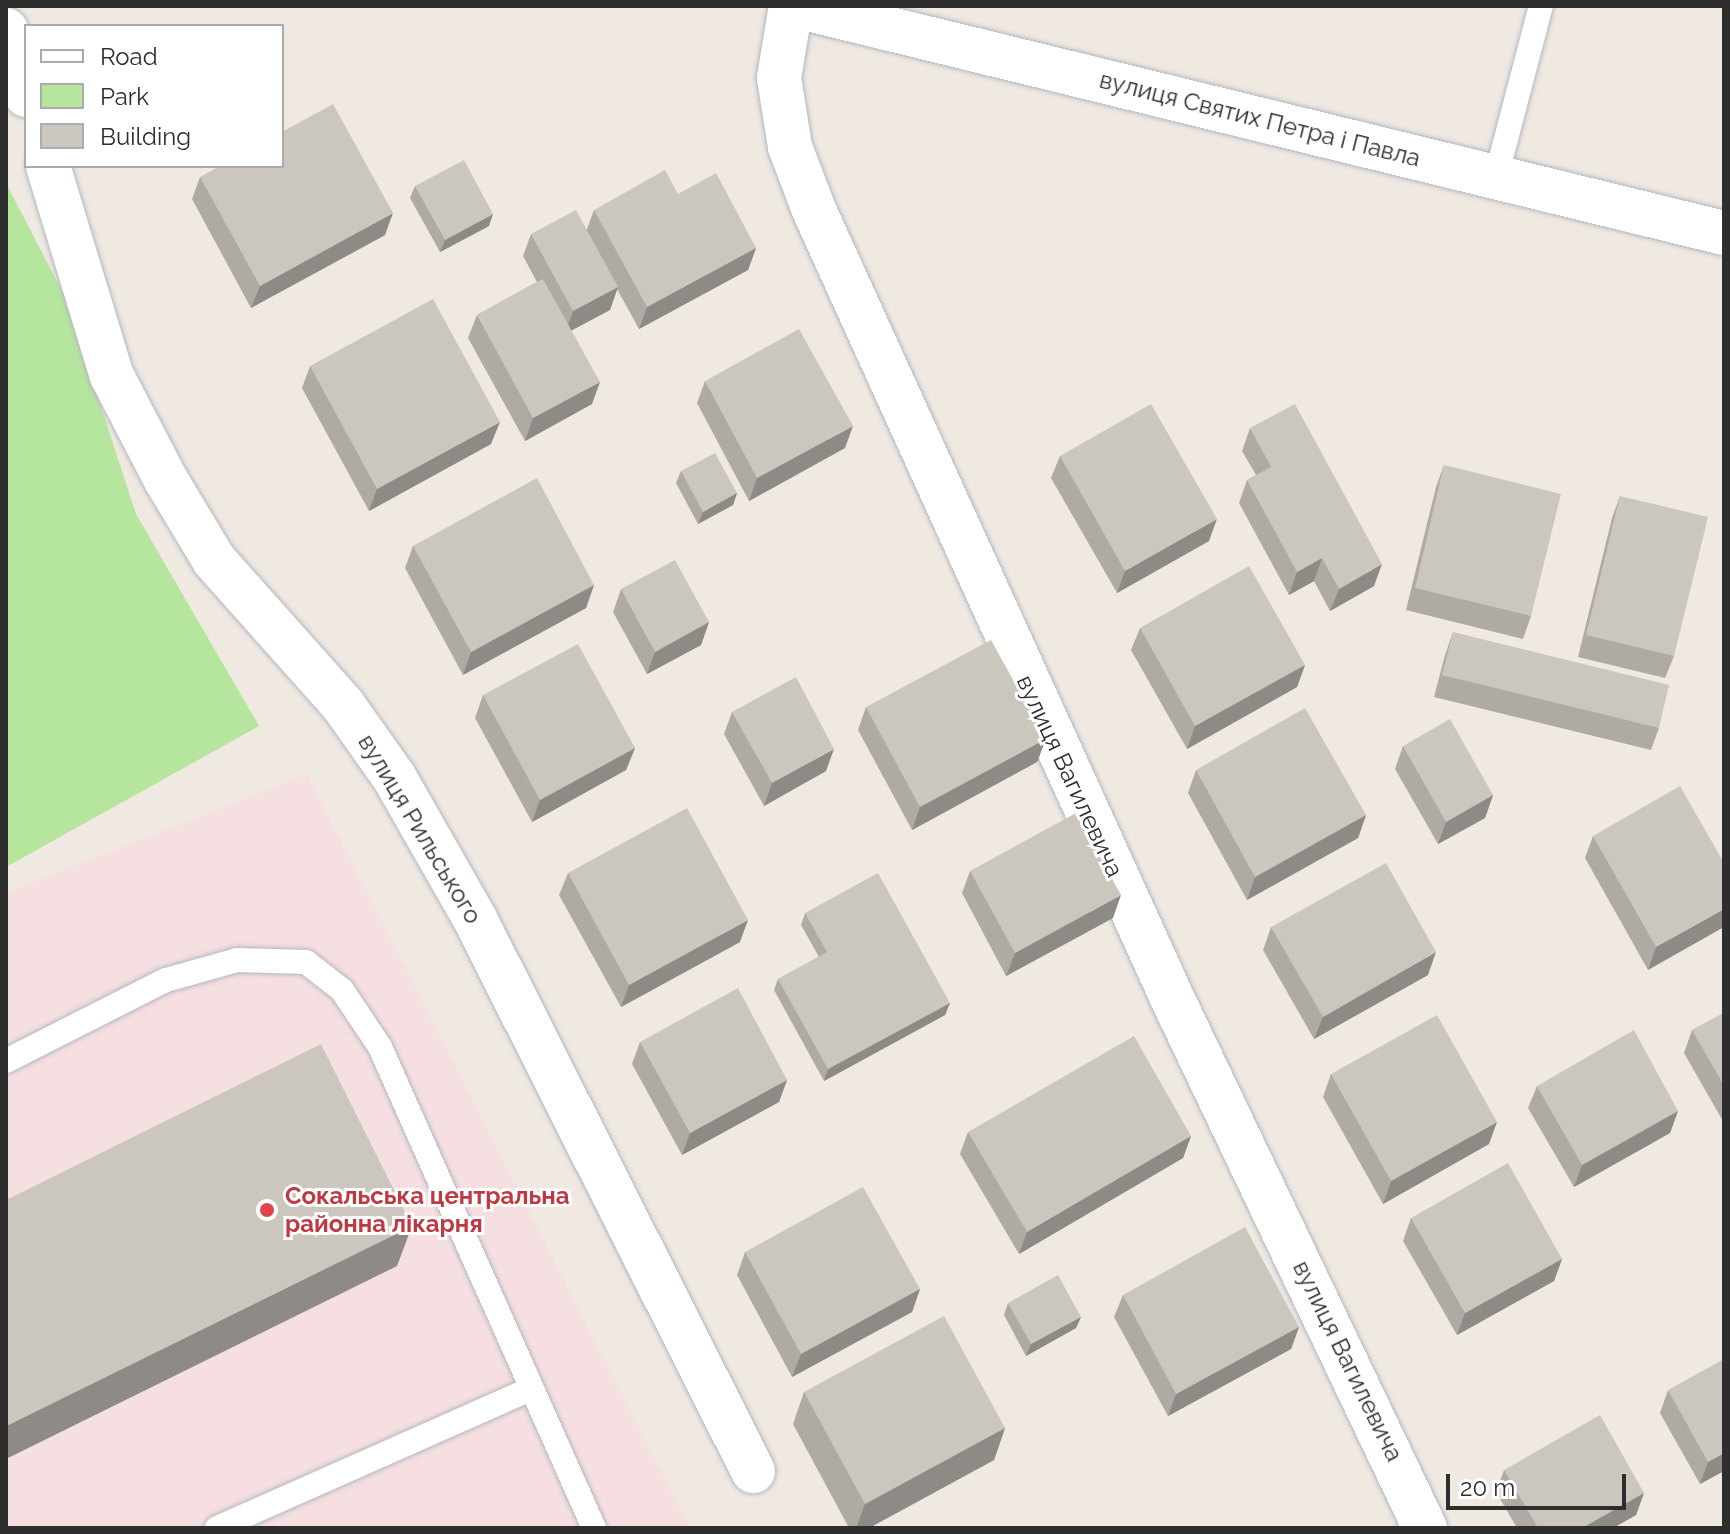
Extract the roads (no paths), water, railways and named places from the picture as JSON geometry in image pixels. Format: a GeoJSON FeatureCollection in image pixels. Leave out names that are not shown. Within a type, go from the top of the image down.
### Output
{"type":"FeatureCollection","features":[{"type":"Feature","properties":{"kind":"street","name":"вулиця Святих Петра і Павла"},"geometry":{"type":"LineString","coordinates":[[794,6],[1724,233]]}},
{"type":"Feature","properties":{"kind":"street","name":"вулиця Вагилевича"},"geometry":{"type":"LineString","coordinates":[[794,6],[779,78],[790,147],[814,210],[1174,1002],[1425,1528]]}},
{"type":"Feature","properties":{"kind":"street"},"geometry":{"type":"LineString","coordinates":[[6,30],[24,88]]}},
{"type":"Feature","properties":{"kind":"street","name":"вулиця Рильського"},"geometry":{"type":"LineString","coordinates":[[49,168],[112,376],[166,480],[214,560],[343,705],[394,777],[476,921],[753,1471]]}},
{"type":"Feature","properties":{"kind":"lane"},"geometry":{"type":"LineString","coordinates":[[1496,177],[1541,6]]}},
{"type":"Feature","properties":{"kind":"lane"},"geometry":{"type":"LineString","coordinates":[[6,1061],[166,980],[237,960],[306,962],[342,990],[380,1047],[528,1390],[594,1528]]}},
{"type":"Feature","properties":{"kind":"lane"},"geometry":{"type":"LineString","coordinates":[[217,1528],[528,1390]]}},
{"type":"Feature","properties":{"kind":"place","name":"Сокальська центральна районна лікарня"},"geometry":{"type":"Point","coordinates":[267,1210]}}]}
